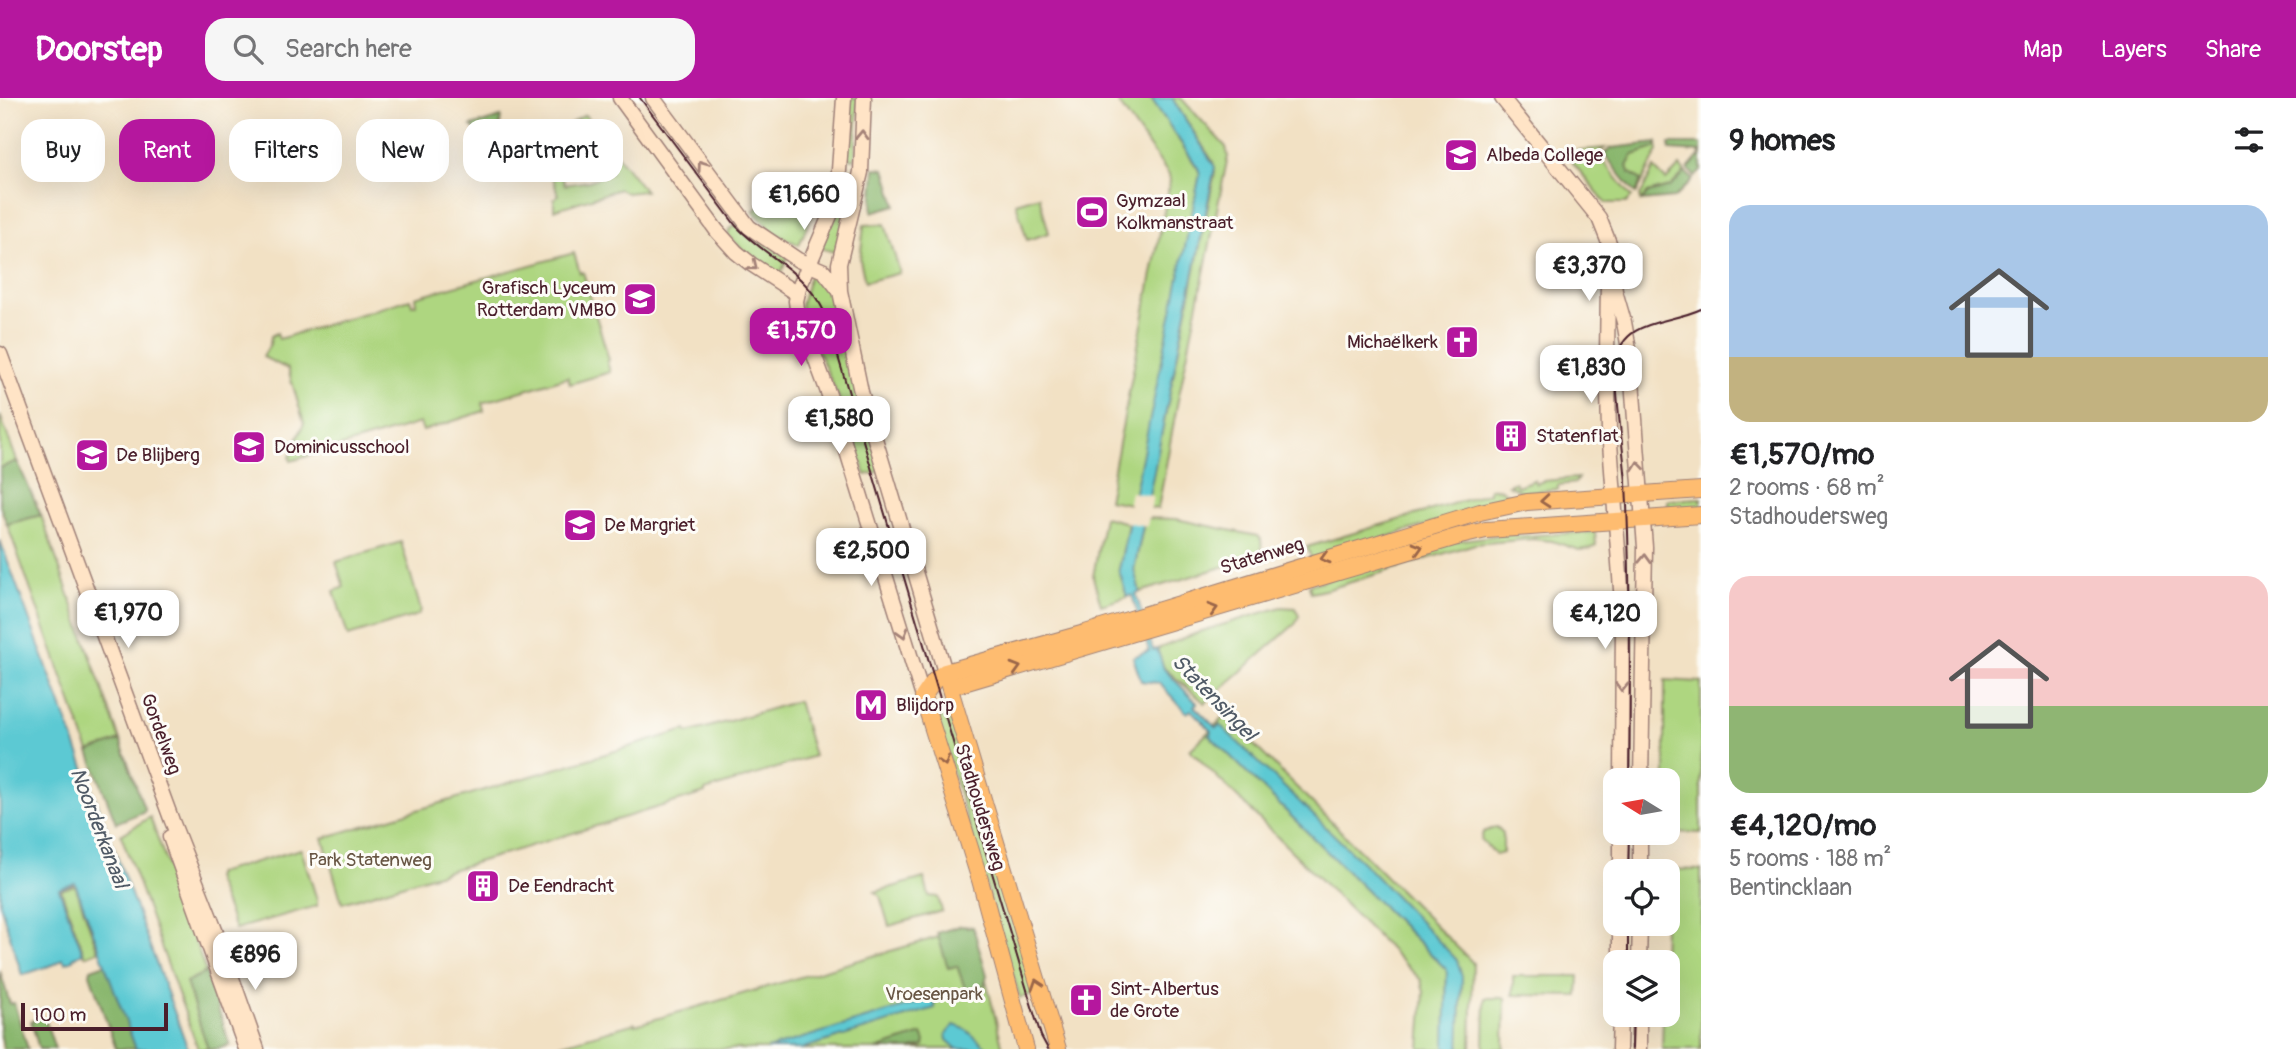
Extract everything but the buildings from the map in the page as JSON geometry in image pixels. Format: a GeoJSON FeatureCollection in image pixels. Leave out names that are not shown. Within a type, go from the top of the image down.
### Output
{"type":"FeatureCollection","features":[{"type":"Feature","properties":{"kind":"main road"},"geometry":{"type":"LineString","coordinates":[[620,98],[723,238],[763,273],[797,294],[837,199],[844,98]]}},
{"type":"Feature","properties":{"kind":"main road"},"geometry":{"type":"LineString","coordinates":[[653,98],[749,227],[810,266],[829,274],[840,291]]}},
{"type":"Feature","properties":{"kind":"main road","name":"Stadhoudersweg"},"geometry":{"type":"LineString","coordinates":[[864,98],[861,172],[839,264],[840,291],[861,392],[937,685],[980,880],[1027,1049]]}},
{"type":"Feature","properties":{"kind":"main road"},"geometry":{"type":"LineString","coordinates":[[1502,98],[1599,218],[1611,248],[1615,291],[1630,355],[1644,519],[1641,768]]}},
{"type":"Feature","properties":{"kind":"main road"},"geometry":{"type":"LineString","coordinates":[[1607,242],[1607,370],[1613,496],[1623,616],[1622,768]]}},
{"type":"Feature","properties":{"kind":"main road","name":"Stadhoudersweg"},"geometry":{"type":"LineString","coordinates":[[797,294],[797,309],[832,403],[914,668],[937,685],[1010,886],[1058,1049]]}},
{"type":"Feature","properties":{"kind":"main road","name":"Gordelweg"},"geometry":{"type":"LineString","coordinates":[[0,354],[257,1049]]}},
{"type":"Feature","properties":{"kind":"main road","name":"Gordelweg"},"geometry":{"type":"LineString","coordinates":[[0,373],[246,1049]]}},
{"type":"Feature","properties":{"kind":"main road"},"geometry":{"type":"LineString","coordinates":[[832,403],[842,414],[848,428],[870,495]]}},
{"type":"Feature","properties":{"kind":"main road"},"geometry":{"type":"LineString","coordinates":[[1641,494],[1701,490]]}},
{"type":"Feature","properties":{"kind":"main road","name":"Statenweg"},"geometry":{"type":"LineString","coordinates":[[1143,623],[1480,512],[1527,502],[1641,494]]}},
{"type":"Feature","properties":{"kind":"main road"},"geometry":{"type":"LineString","coordinates":[[1644,519],[1701,514]]}},
{"type":"Feature","properties":{"kind":"main road","name":"Statenweg"},"geometry":{"type":"LineString","coordinates":[[937,685],[1143,623],[1460,536],[1486,530],[1644,519]]}},
{"type":"Feature","properties":{"kind":"main road"},"geometry":{"type":"LineString","coordinates":[[1619,1049],[1620,1027]]}},
{"type":"Feature","properties":{"kind":"main road"},"geometry":{"type":"LineString","coordinates":[[1639,1027],[1639,1049]]}},
{"type":"Feature","properties":{"kind":"green space"},"geometry":{"type":"Polygon","coordinates":[[[849,98],[858,98],[855,159],[847,158],[849,98]]]}},
{"type":"Feature","properties":{"kind":"green space"},"geometry":{"type":"Polygon","coordinates":[[[1115,98],[1151,98],[1200,174],[1173,310],[1149,495],[1215,172],[1213,162],[1172,98],[1181,98],[1226,147],[1228,156],[1158,509],[1108,500],[1170,181],[1169,175],[1115,98]]]}},
{"type":"Feature","properties":{"kind":"green space"},"geometry":{"type":"Polygon","coordinates":[[[1657,143],[1658,151],[1636,194],[1641,180],[1629,172],[1627,166],[1633,155],[1654,148],[1657,143]]]}},
{"type":"Feature","properties":{"kind":"green space"},"geometry":{"type":"Polygon","coordinates":[[[1657,143],[1655,148],[1633,155],[1627,166],[1629,172],[1641,180],[1636,194],[1604,154],[1611,148],[1657,143]]]}},
{"type":"Feature","properties":{"kind":"green space"},"geometry":{"type":"Polygon","coordinates":[[[1669,144],[1701,144],[1701,171],[1695,177],[1688,169],[1700,155],[1699,152],[1670,150],[1669,144]]]}},
{"type":"Feature","properties":{"kind":"green space"},"geometry":{"type":"Polygon","coordinates":[[[1605,148],[1598,154],[1632,197],[1626,203],[1606,203],[1573,163],[1572,151],[1605,148]]]}},
{"type":"Feature","properties":{"kind":"green space"},"geometry":{"type":"Polygon","coordinates":[[[623,163],[645,191],[626,193],[619,189],[554,210],[554,199],[558,195],[554,182],[564,182],[565,185],[623,182],[623,163]]]}},
{"type":"Feature","properties":{"kind":"green space"},"geometry":{"type":"Polygon","coordinates":[[[1680,166],[1685,172],[1670,187],[1648,193],[1641,201],[1639,198],[1654,168],[1666,180],[1680,166]]]}},
{"type":"Feature","properties":{"kind":"green space"},"geometry":{"type":"Polygon","coordinates":[[[875,168],[885,169],[896,205],[872,212],[875,168]]]}},
{"type":"Feature","properties":{"kind":"green space"},"geometry":{"type":"Polygon","coordinates":[[[1685,172],[1693,179],[1674,198],[1641,201],[1648,193],[1670,187],[1685,172]]]}},
{"type":"Feature","properties":{"kind":"green space"},"geometry":{"type":"Polygon","coordinates":[[[825,184],[799,245],[774,233],[753,211],[760,206],[825,184]]]}},
{"type":"Feature","properties":{"kind":"green space"},"geometry":{"type":"Polygon","coordinates":[[[845,184],[851,188],[838,253],[820,248],[845,184]]]}},
{"type":"Feature","properties":{"kind":"green space"},"geometry":{"type":"Polygon","coordinates":[[[1039,196],[1049,233],[1027,240],[1016,203],[1039,196]]]}},
{"type":"Feature","properties":{"kind":"green space"},"geometry":{"type":"Polygon","coordinates":[[[737,223],[788,257],[778,280],[757,265],[728,235],[729,230],[737,223]]]}},
{"type":"Feature","properties":{"kind":"green space"},"geometry":{"type":"Polygon","coordinates":[[[885,224],[900,273],[865,282],[860,260],[864,225],[885,224]]]}},
{"type":"Feature","properties":{"kind":"green space"},"geometry":{"type":"Polygon","coordinates":[[[574,253],[580,273],[583,272],[609,360],[607,362],[610,372],[570,384],[568,377],[482,403],[484,411],[423,431],[420,423],[291,461],[290,457],[304,423],[288,369],[263,357],[271,336],[277,333],[279,339],[410,299],[412,305],[416,304],[415,297],[574,253]]]}},
{"type":"Feature","properties":{"kind":"green space"},"geometry":{"type":"Polygon","coordinates":[[[817,273],[828,280],[840,306],[804,318],[801,305],[810,274],[817,273]]]}},
{"type":"Feature","properties":{"kind":"green space"},"geometry":{"type":"Polygon","coordinates":[[[842,317],[880,471],[866,475],[841,403],[808,328],[842,317]]]}},
{"type":"Feature","properties":{"kind":"green space"},"geometry":{"type":"Polygon","coordinates":[[[0,415],[17,461],[0,468],[0,415]]]}},
{"type":"Feature","properties":{"kind":"green space"},"geometry":{"type":"Polygon","coordinates":[[[17,461],[41,515],[7,524],[0,506],[0,468],[17,461]]]}},
{"type":"Feature","properties":{"kind":"green space"},"geometry":{"type":"Polygon","coordinates":[[[1578,478],[1575,483],[1558,485],[1558,489],[1522,492],[1508,485],[1515,482],[1517,486],[1534,480],[1536,484],[1578,478]]]}},
{"type":"Feature","properties":{"kind":"green space"},"geometry":{"type":"Polygon","coordinates":[[[1494,488],[1515,498],[1312,560],[1307,547],[1489,493],[1489,489],[1494,488]]]}},
{"type":"Feature","properties":{"kind":"green space"},"geometry":{"type":"Polygon","coordinates":[[[1701,498],[1701,510],[1668,513],[1667,500],[1701,498]]]}},
{"type":"Feature","properties":{"kind":"green space"},"geometry":{"type":"Polygon","coordinates":[[[41,515],[120,740],[89,752],[7,524],[41,515]]]}},
{"type":"Feature","properties":{"kind":"green space"},"geometry":{"type":"Polygon","coordinates":[[[1104,517],[1128,523],[1119,570],[1127,597],[1101,605],[1093,577],[1104,517]]]}},
{"type":"Feature","properties":{"kind":"green space"},"geometry":{"type":"Polygon","coordinates":[[[1145,518],[1176,519],[1257,536],[1261,539],[1262,555],[1140,592],[1134,570],[1145,518]]]}},
{"type":"Feature","properties":{"kind":"green space"},"geometry":{"type":"Polygon","coordinates":[[[1595,532],[1596,545],[1592,548],[1579,550],[1552,541],[1532,539],[1475,544],[1329,589],[1311,593],[1309,585],[1447,542],[1508,534],[1521,536],[1595,532]]]}},
{"type":"Feature","properties":{"kind":"green space"},"geometry":{"type":"Polygon","coordinates":[[[401,542],[421,610],[418,615],[348,636],[334,591],[344,587],[336,562],[401,542]]]}},
{"type":"Feature","properties":{"kind":"green space"},"geometry":{"type":"Polygon","coordinates":[[[1281,607],[1296,608],[1299,616],[1295,624],[1205,703],[1164,668],[1157,649],[1202,631],[1281,607]]]}},
{"type":"Feature","properties":{"kind":"green space"},"geometry":{"type":"Polygon","coordinates":[[[1665,680],[1701,682],[1701,833],[1680,832],[1680,768],[1665,768],[1665,680]]]}},
{"type":"Feature","properties":{"kind":"green space","name":"Park Statenweg"},"geometry":{"type":"Polygon","coordinates":[[[798,701],[814,756],[705,793],[342,903],[323,838],[686,730],[688,733],[798,701]]]}},
{"type":"Feature","properties":{"kind":"green space"},"geometry":{"type":"Polygon","coordinates":[[[950,715],[1035,993],[1020,998],[937,719],[950,715]]]}},
{"type":"Feature","properties":{"kind":"green space"},"geometry":{"type":"Polygon","coordinates":[[[1225,716],[1473,963],[1471,1049],[1459,1049],[1462,977],[1219,725],[1210,736],[1447,970],[1445,1049],[1420,1049],[1424,992],[1421,980],[1190,750],[1225,716]]]}},
{"type":"Feature","properties":{"kind":"green space"},"geometry":{"type":"Polygon","coordinates":[[[120,740],[145,811],[116,823],[89,752],[120,740]]]}},
{"type":"Feature","properties":{"kind":"green space"},"geometry":{"type":"Polygon","coordinates":[[[150,817],[206,972],[186,982],[208,1049],[198,1049],[121,835],[150,817]]]}},
{"type":"Feature","properties":{"kind":"green space"},"geometry":{"type":"Polygon","coordinates":[[[1497,827],[1503,833],[1503,853],[1496,855],[1481,840],[1483,832],[1497,827]]]}},
{"type":"Feature","properties":{"kind":"green space"},"geometry":{"type":"Polygon","coordinates":[[[301,849],[317,906],[235,929],[215,878],[217,873],[301,849]]]}},
{"type":"Feature","properties":{"kind":"green space"},"geometry":{"type":"Polygon","coordinates":[[[1680,869],[1701,870],[1701,1049],[1662,1049],[1663,1027],[1680,1027],[1680,950],[1663,950],[1664,936],[1680,936],[1680,869]]]}},
{"type":"Feature","properties":{"kind":"green space"},"geometry":{"type":"Polygon","coordinates":[[[924,878],[929,896],[938,897],[942,911],[889,926],[880,896],[875,892],[924,878]]]}},
{"type":"Feature","properties":{"kind":"green space"},"geometry":{"type":"Polygon","coordinates":[[[75,885],[98,951],[85,956],[61,890],[75,885]]]}},
{"type":"Feature","properties":{"kind":"green space"},"geometry":{"type":"Polygon","coordinates":[[[960,926],[973,927],[987,975],[984,986],[966,991],[957,966],[948,968],[937,933],[960,926]]]}},
{"type":"Feature","properties":{"kind":"green space","name":"Vroesenpark"},"geometry":{"type":"Polygon","coordinates":[[[973,927],[1003,1049],[546,1049],[635,1025],[973,927]]]}},
{"type":"Feature","properties":{"kind":"green space"},"geometry":{"type":"Polygon","coordinates":[[[105,964],[136,1049],[116,1049],[90,974],[91,969],[105,964]]]}},
{"type":"Feature","properties":{"kind":"green space"},"geometry":{"type":"Polygon","coordinates":[[[0,971],[10,1004],[14,1003],[28,1049],[3,1049],[0,1031],[0,971]]]}},
{"type":"Feature","properties":{"kind":"green space"},"geometry":{"type":"Polygon","coordinates":[[[206,972],[230,1045],[217,1049],[208,1049],[186,982],[206,972]]]}},
{"type":"Feature","properties":{"kind":"green space"},"geometry":{"type":"Polygon","coordinates":[[[1513,976],[1579,976],[1578,996],[1513,995],[1513,976]]]}},
{"type":"Feature","properties":{"kind":"green space"},"geometry":{"type":"Polygon","coordinates":[[[1485,998],[1505,998],[1504,1049],[1484,1049],[1485,998]]]}},
{"type":"Feature","properties":{"kind":"green space"},"geometry":{"type":"Polygon","coordinates":[[[43,1018],[55,1049],[39,1049],[31,1021],[43,1018]]]}},
{"type":"Feature","properties":{"kind":"green space"},"geometry":{"type":"Polygon","coordinates":[[[922,1034],[924,1046],[912,1049],[876,1049],[922,1034]]]}},
{"type":"Feature","properties":{"kind":"water"},"geometry":{"type":"Polygon","coordinates":[[[1151,98],[1172,98],[1215,167],[1134,570],[1140,592],[1136,594],[1153,650],[1157,649],[1164,669],[1197,703],[1194,706],[1216,728],[1220,725],[1368,868],[1457,960],[1462,977],[1459,1049],[1445,1049],[1447,970],[1209,735],[1212,731],[1191,710],[1187,713],[1159,683],[1141,681],[1133,657],[1149,651],[1132,595],[1127,597],[1119,570],[1200,174],[1151,98]]]}},
{"type":"Feature","properties":{"kind":"water","name":"Noorderkanaal"},"geometry":{"type":"Polygon","coordinates":[[[0,540],[188,1049],[136,1049],[75,883],[59,889],[83,953],[65,963],[63,959],[22,975],[0,904],[0,540]]]}},
{"type":"Feature","properties":{"kind":"water"},"geometry":{"type":"Polygon","coordinates":[[[930,999],[935,1008],[801,1049],[767,1049],[930,999]]]}},
{"type":"Feature","properties":{"kind":"water"},"geometry":{"type":"Polygon","coordinates":[[[954,1025],[965,1029],[989,1049],[957,1049],[947,1040],[946,1034],[954,1025]]]}},
{"type":"Feature","properties":{"kind":"pier"},"geometry":{"type":"Polygon","coordinates":[[[1131,492],[1153,496],[1147,526],[1125,522],[1131,492]]]}},
{"type":"Feature","properties":{"kind":"tram line"},"geometry":{"type":"LineString","coordinates":[[640,98],[736,226],[796,275],[825,313],[1030,1000],[1048,1049]]}},
{"type":"Feature","properties":{"kind":"tram line"},"geometry":{"type":"LineString","coordinates":[[1629,768],[1628,520],[1616,361],[1620,347],[1638,330],[1701,309]]}},
{"type":"Feature","properties":{"kind":"tram line"},"geometry":{"type":"LineString","coordinates":[[1628,859],[1629,845]]}},
{"type":"Feature","properties":{"kind":"tram line"},"geometry":{"type":"LineString","coordinates":[[1628,936],[1628,950]]}},
{"type":"Feature","properties":{"kind":"tram line"},"geometry":{"type":"LineString","coordinates":[[1632,1049],[1633,1027]]}},
{"type":"Feature","properties":{"kind":"place","name":"Albeda College"},"geometry":{"type":"Point","coordinates":[1461,155]}},
{"type":"Feature","properties":{"kind":"place","name":"Gymzaal Kolkmanstraat"},"geometry":{"type":"Point","coordinates":[1092,212]}},
{"type":"Feature","properties":{"kind":"place","name":"Grafisch Lyceum Rotterdam VMBO"},"geometry":{"type":"Point","coordinates":[640,299]}},
{"type":"Feature","properties":{"kind":"place","name":"Michaëlkerk"},"geometry":{"type":"Point","coordinates":[1462,342]}},
{"type":"Feature","properties":{"kind":"place","name":"Statenflat"},"geometry":{"type":"Point","coordinates":[1511,436]}},
{"type":"Feature","properties":{"kind":"place","name":"Dominicusschool"},"geometry":{"type":"Point","coordinates":[249,447]}},
{"type":"Feature","properties":{"kind":"place","name":"De Blijberg"},"geometry":{"type":"Point","coordinates":[92,455]}},
{"type":"Feature","properties":{"kind":"place","name":"De Margriet"},"geometry":{"type":"Point","coordinates":[580,525]}},
{"type":"Feature","properties":{"kind":"place","name":"Blijdorp"},"geometry":{"type":"Point","coordinates":[871,705]}},
{"type":"Feature","properties":{"kind":"place","name":"De Eendracht"},"geometry":{"type":"Point","coordinates":[483,886]}},
{"type":"Feature","properties":{"kind":"place","name":"Sint-Albertus de Grote"},"geometry":{"type":"Point","coordinates":[1086,1000]}},
{"type":"Feature","properties":{"kind":"water label","name":"Statensingel"},"geometry":{"type":"Point","coordinates":[1214,698]}}]}
